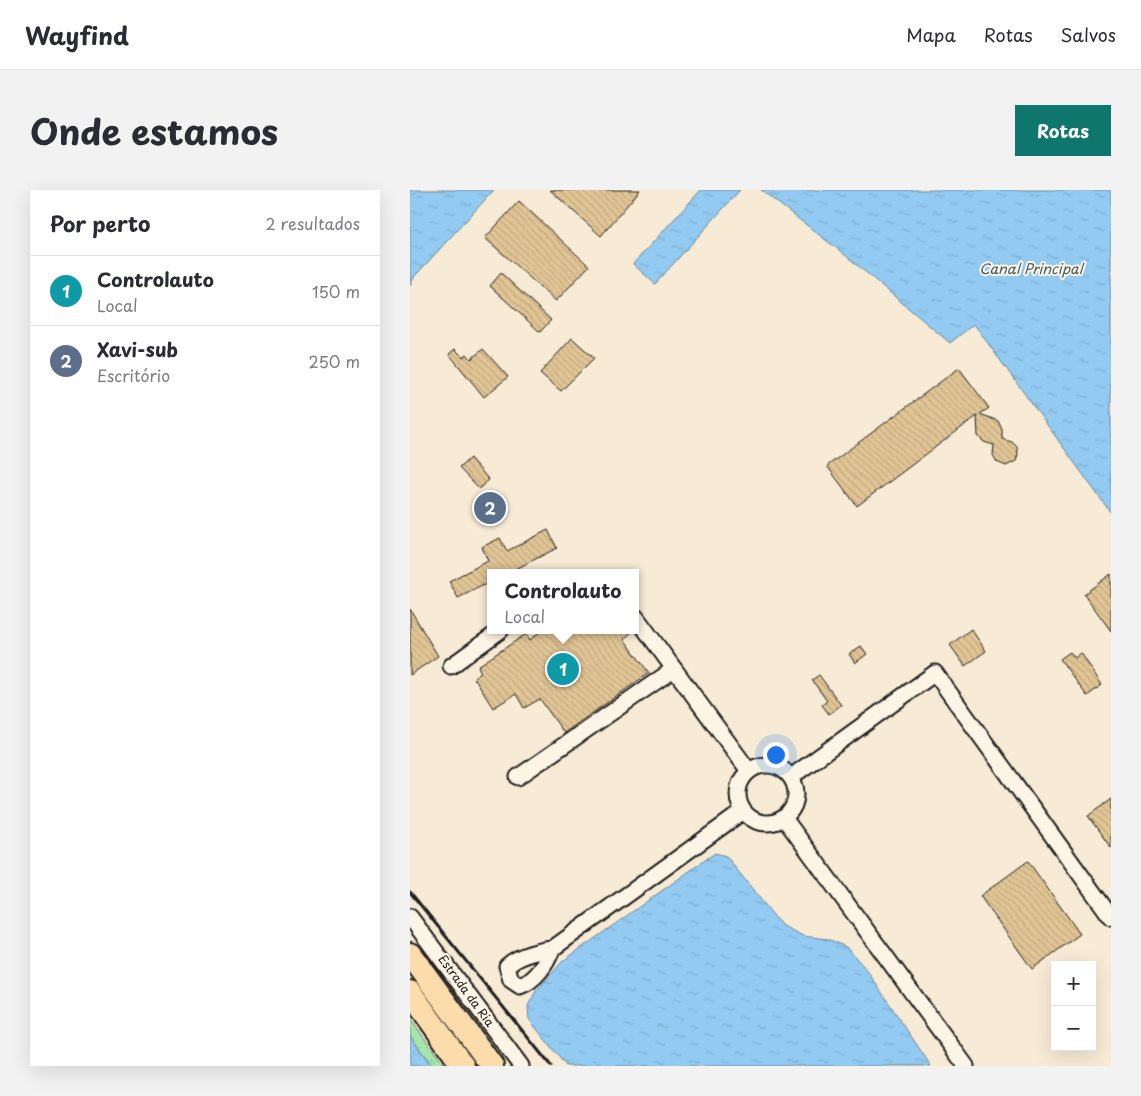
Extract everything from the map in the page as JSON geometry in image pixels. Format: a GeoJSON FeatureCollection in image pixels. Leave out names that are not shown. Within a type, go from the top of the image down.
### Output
{"type":"FeatureCollection","features":[{"type":"Feature","properties":{"kind":"highway"},"geometry":{"type":"LineString","coordinates":[[410,954],[492,1066]]}},
{"type":"Feature","properties":{"kind":"highway"},"geometry":{"type":"LineString","coordinates":[[410,992],[463,1066]]}},
{"type":"Feature","properties":{"kind":"street"},"geometry":{"type":"LineString","coordinates":[[639,621],[749,771]]}},
{"type":"Feature","properties":{"kind":"street"},"geometry":{"type":"LineString","coordinates":[[451,666],[495,634]]}},
{"type":"Feature","properties":{"kind":"street"},"geometry":{"type":"LineString","coordinates":[[518,777],[674,669]]}},
{"type":"Feature","properties":{"kind":"street"},"geometry":{"type":"LineString","coordinates":[[791,777],[935,672],[1111,917]]}},
{"type":"Feature","properties":{"kind":"street"},"geometry":{"type":"LineString","coordinates":[[768,764],[781,768],[791,777],[796,789],[795,802],[789,814],[784,818],[778,822],[765,824],[752,820],[742,812],[737,799],[738,786],[744,774],[755,767],[768,764]]}},
{"type":"Feature","properties":{"kind":"street"},"geometry":{"type":"LineString","coordinates":[[552,950],[742,812]]}},
{"type":"Feature","properties":{"kind":"street"},"geometry":{"type":"LineString","coordinates":[[784,818],[966,1066]]}},
{"type":"Feature","properties":{"kind":"street","name":"Estrada da Ria"},"geometry":{"type":"LineString","coordinates":[[410,917],[521,1066]]}},
{"type":"Feature","properties":{"kind":"green space"},"geometry":{"type":"Polygon","coordinates":[[[410,1019],[445,1066],[432,1066],[410,1036],[410,1019]]]}},
{"type":"Feature","properties":{"kind":"water"},"geometry":{"type":"Polygon","coordinates":[[[410,190],[494,190],[414,277],[410,286],[410,190]]]}},
{"type":"Feature","properties":{"kind":"water"},"geometry":{"type":"Polygon","coordinates":[[[701,190],[740,190],[655,284],[633,264],[701,190]]]}},
{"type":"Feature","properties":{"kind":"water","name":"Canal Principal"},"geometry":{"type":"Polygon","coordinates":[[[761,190],[1111,190],[1111,513],[974,324],[950,343],[844,254],[761,190]]]}},
{"type":"Feature","properties":{"kind":"water"},"geometry":{"type":"Polygon","coordinates":[[[715,853],[726,856],[781,925],[803,936],[828,939],[846,947],[866,969],[931,1066],[566,1066],[529,1019],[528,1006],[536,991],[563,961],[715,853]]]}},
{"type":"Feature","properties":{"kind":"water"},"geometry":{"type":"Polygon","coordinates":[[[410,1036],[432,1066],[410,1066],[410,1036]]]}},
{"type":"Feature","properties":{"kind":"building"},"geometry":{"type":"Polygon","coordinates":[[[550,190],[640,190],[601,236],[550,190]]]}},
{"type":"Feature","properties":{"kind":"building"},"geometry":{"type":"Polygon","coordinates":[[[519,201],[589,266],[556,301],[485,238],[519,201]]]}},
{"type":"Feature","properties":{"kind":"building"},"geometry":{"type":"Polygon","coordinates":[[[501,273],[551,320],[540,332],[490,286],[501,273]]]}},
{"type":"Feature","properties":{"kind":"building"},"geometry":{"type":"Polygon","coordinates":[[[572,338],[594,358],[561,391],[540,373],[572,338]]]}},
{"type":"Feature","properties":{"kind":"building"},"geometry":{"type":"Polygon","coordinates":[[[455,349],[463,357],[467,354],[471,359],[483,349],[508,377],[484,397],[449,354],[455,349]]]}},
{"type":"Feature","properties":{"kind":"building"},"geometry":{"type":"Polygon","coordinates":[[[959,368],[989,408],[980,414],[998,421],[1002,429],[1002,439],[1012,442],[1017,447],[1016,461],[1006,466],[997,462],[993,455],[994,445],[984,442],[978,436],[977,416],[857,506],[827,466],[959,368]]]}},
{"type":"Feature","properties":{"kind":"building"},"geometry":{"type":"Polygon","coordinates":[[[470,458],[489,480],[479,489],[459,468],[470,458]]]}},
{"type":"Feature","properties":{"kind":"building"},"geometry":{"type":"Polygon","coordinates":[[[548,530],[557,548],[516,569],[487,569],[487,584],[458,598],[449,581],[488,561],[482,547],[500,538],[507,551],[548,530]]]}},
{"type":"Feature","properties":{"kind":"building"},"geometry":{"type":"Polygon","coordinates":[[[1111,574],[1111,631],[1084,594],[1111,574]]]}},
{"type":"Feature","properties":{"kind":"building"},"geometry":{"type":"Polygon","coordinates":[[[410,609],[438,656],[410,675],[410,609]]]}},
{"type":"Feature","properties":{"kind":"building"},"geometry":{"type":"Polygon","coordinates":[[[971,629],[986,651],[965,666],[950,645],[971,629]]]}},
{"type":"Feature","properties":{"kind":"building"},"geometry":{"type":"Polygon","coordinates":[[[526,634],[530,640],[537,634],[630,634],[624,639],[649,673],[564,733],[540,699],[524,708],[516,694],[493,708],[474,678],[481,673],[478,666],[526,634]]]}},
{"type":"Feature","properties":{"kind":"building"},"geometry":{"type":"Polygon","coordinates":[[[861,646],[867,654],[855,663],[849,654],[861,646]]]}},
{"type":"Feature","properties":{"kind":"building"},"geometry":{"type":"Polygon","coordinates":[[[1070,652],[1075,658],[1081,653],[1102,685],[1087,696],[1060,659],[1070,652]]]}},
{"type":"Feature","properties":{"kind":"building"},"geometry":{"type":"Polygon","coordinates":[[[819,675],[841,705],[829,714],[822,705],[827,701],[812,680],[819,675]]]}},
{"type":"Feature","properties":{"kind":"building"},"geometry":{"type":"Polygon","coordinates":[[[1111,799],[1111,848],[1088,816],[1111,799]]]}},
{"type":"Feature","properties":{"kind":"building"},"geometry":{"type":"Polygon","coordinates":[[[1028,861],[1080,934],[1032,969],[980,896],[1028,861]]]}},
{"type":"Feature","properties":{"kind":"railway"},"geometry":{"type":"LineString","coordinates":[[410,892],[551,1066]]}},
{"type":"Feature","properties":{"kind":"place","name":"Xavi-sub"},"geometry":{"type":"Point","coordinates":[490,508]}},
{"type":"Feature","properties":{"kind":"place","name":"Controlauto"},"geometry":{"type":"Point","coordinates":[563,669]}}]}
